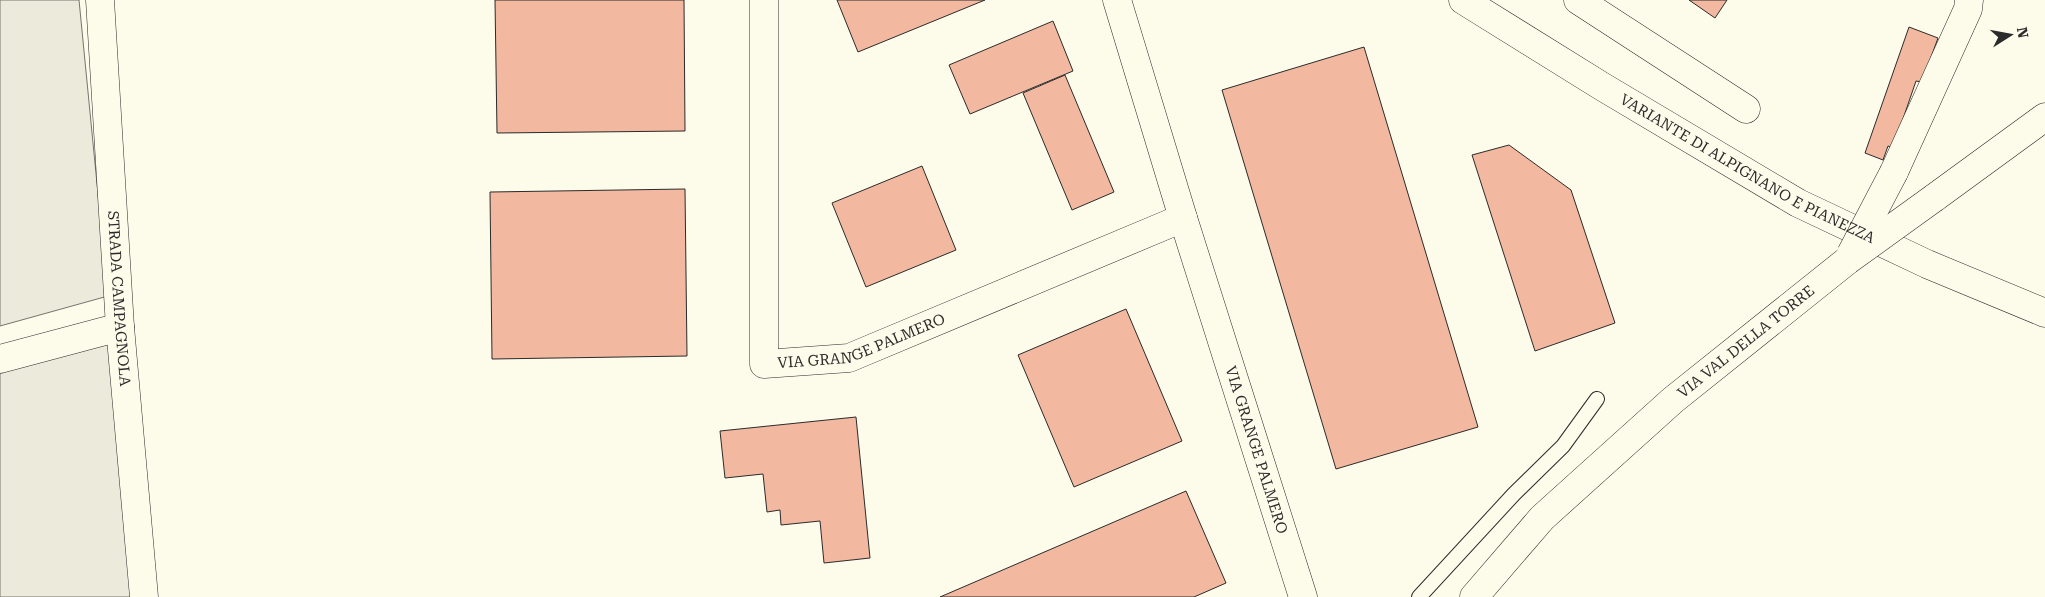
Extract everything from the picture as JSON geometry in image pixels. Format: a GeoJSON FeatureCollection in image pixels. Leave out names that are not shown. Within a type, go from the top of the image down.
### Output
{"type":"FeatureCollection","features":[{"type":"Feature","properties":{"kind":"street","name":"STRADA CAMPAGNOLA"},"geometry":{"type":"LineString","coordinates":[[100,0],[120,327],[144,597]]}},
{"type":"Feature","properties":{"kind":"street","name":"VIA GRANGE PALMERO"},"geometry":{"type":"LineString","coordinates":[[764,0],[764,364],[849,358],[1183,218]]}},
{"type":"Feature","properties":{"kind":"street","name":"VIA GRANGE PALMERO"},"geometry":{"type":"LineString","coordinates":[[1117,0],[1183,218],[1303,597]]}},
{"type":"Feature","properties":{"kind":"street","name":"VARIANTE DI ALPIGNANO E PIANEZZA"},"geometry":{"type":"LineString","coordinates":[[1463,0],[1603,88],[1798,203],[1927,264],[2045,313]]}},
{"type":"Feature","properties":{"kind":"street"},"geometry":{"type":"LineString","coordinates":[[1578,0],[1746,109]]}},
{"type":"Feature","properties":{"kind":"street"},"geometry":{"type":"LineString","coordinates":[[1848,260],[1894,172],[1968,9],[1969,0]]}},
{"type":"Feature","properties":{"kind":"street","name":"VIA VAL DELLA TORRE"},"geometry":{"type":"LineString","coordinates":[[1474,597],[1542,518],[1673,400],[1810,288],[2045,117]]}},
{"type":"Feature","properties":{"kind":"street"},"geometry":{"type":"LineString","coordinates":[[0,359],[120,327]]}},
{"type":"Feature","properties":{"kind":"lane"},"geometry":{"type":"LineString","coordinates":[[1420,597],[1514,494],[1563,446],[1597,399]]}},
{"type":"Feature","properties":{"kind":"shaded area"},"geometry":{"type":"Polygon","coordinates":[[[0,0],[79,0],[108,296],[0,326],[0,0]]]}},
{"type":"Feature","properties":{"kind":"shaded area"},"geometry":{"type":"Polygon","coordinates":[[[120,327],[144,597],[0,597],[0,359],[120,327]]]}},
{"type":"Feature","properties":{"kind":"building"},"geometry":{"type":"Polygon","coordinates":[[[495,0],[684,0],[685,131],[497,133],[495,0]]]}},
{"type":"Feature","properties":{"kind":"building"},"geometry":{"type":"Polygon","coordinates":[[[837,0],[985,0],[858,52],[837,0]]]}},
{"type":"Feature","properties":{"kind":"building"},"geometry":{"type":"Polygon","coordinates":[[[1689,0],[1727,0],[1715,18],[1689,0]]]}},
{"type":"Feature","properties":{"kind":"building"},"geometry":{"type":"Polygon","coordinates":[[[1053,21],[1073,71],[970,114],[949,65],[1053,21]]]}},
{"type":"Feature","properties":{"kind":"building"},"geometry":{"type":"Polygon","coordinates":[[[1909,27],[1938,38],[1922,82],[1916,81],[1893,148],[1888,146],[1883,160],[1865,153],[1909,27]]]}},
{"type":"Feature","properties":{"kind":"building"},"geometry":{"type":"Polygon","coordinates":[[[1364,47],[1478,427],[1336,469],[1222,90],[1364,47]]]}},
{"type":"Feature","properties":{"kind":"building"},"geometry":{"type":"Polygon","coordinates":[[[1065,75],[1114,192],[1072,210],[1023,93],[1065,75]]]}},
{"type":"Feature","properties":{"kind":"building"},"geometry":{"type":"Polygon","coordinates":[[[1509,145],[1571,190],[1615,323],[1535,351],[1472,155],[1509,145]]]}},
{"type":"Feature","properties":{"kind":"building"},"geometry":{"type":"Polygon","coordinates":[[[922,166],[956,250],[866,287],[832,203],[922,166]]]}},
{"type":"Feature","properties":{"kind":"building"},"geometry":{"type":"Polygon","coordinates":[[[685,189],[687,356],[492,359],[490,192],[685,189]]]}},
{"type":"Feature","properties":{"kind":"building"},"geometry":{"type":"Polygon","coordinates":[[[1126,309],[1182,441],[1074,487],[1018,355],[1126,309]]]}},
{"type":"Feature","properties":{"kind":"building"},"geometry":{"type":"Polygon","coordinates":[[[856,417],[870,558],[824,563],[820,521],[781,525],[780,510],[767,512],[763,474],[725,478],[720,431],[856,417]]]}},
{"type":"Feature","properties":{"kind":"building"},"geometry":{"type":"Polygon","coordinates":[[[1186,491],[1226,583],[1194,597],[940,597],[1186,491]]]}}]}
